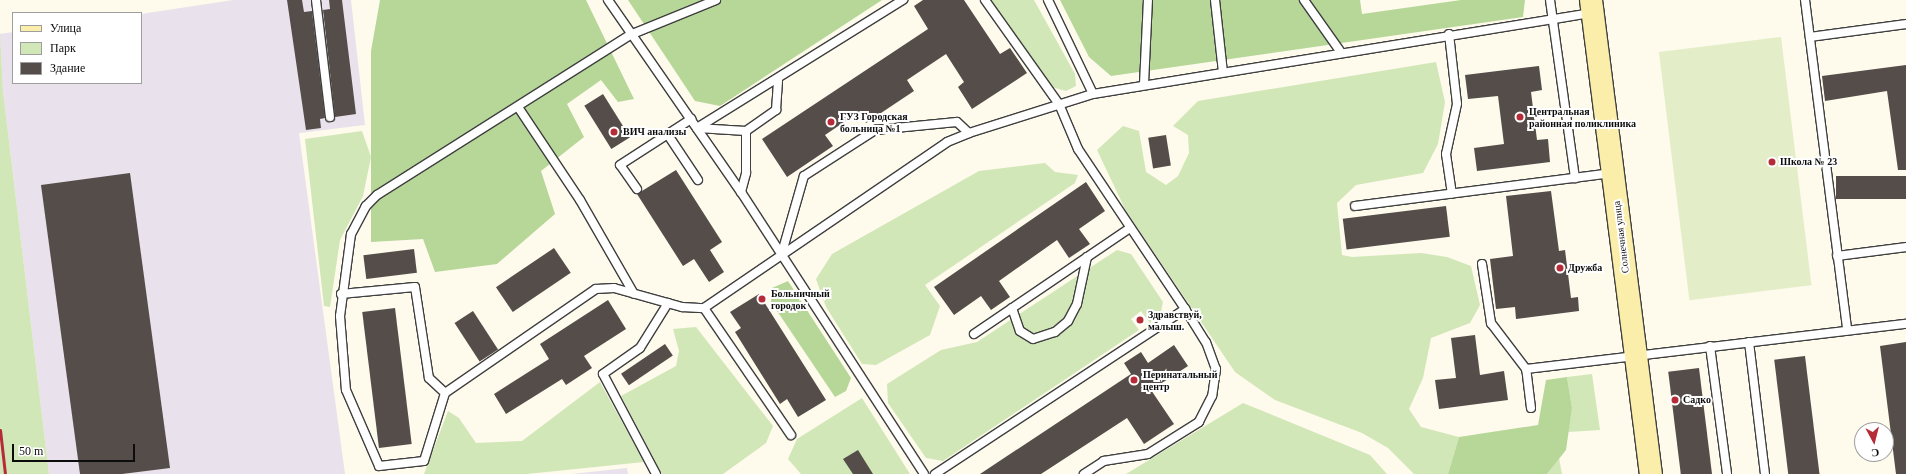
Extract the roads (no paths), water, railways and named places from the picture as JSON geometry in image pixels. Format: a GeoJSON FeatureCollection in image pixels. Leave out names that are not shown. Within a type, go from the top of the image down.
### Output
{"type":"FeatureCollection","features":[{"type":"Feature","properties":{"kind":"street","name":"Солнечная улица"},"geometry":{"type":"LineString","coordinates":[[1592,6],[1651,474]]}},
{"type":"Feature","properties":{"kind":"lane"},"geometry":{"type":"LineString","coordinates":[[316,0],[330,116]]}},
{"type":"Feature","properties":{"kind":"lane"},"geometry":{"type":"LineString","coordinates":[[608,0],[630,35],[691,119],[741,192],[781,256],[924,474]]}},
{"type":"Feature","properties":{"kind":"lane"},"geometry":{"type":"LineString","coordinates":[[716,0],[630,35],[377,195],[366,206],[351,234],[341,294],[340,316],[346,390],[379,466],[424,461],[445,393],[596,289],[614,288],[668,303],[704,308],[947,142],[969,132],[1093,94],[1340,51],[1552,18],[1592,6]]}},
{"type":"Feature","properties":{"kind":"lane"},"geometry":{"type":"LineString","coordinates":[[697,128],[778,81],[903,0]]}},
{"type":"Feature","properties":{"kind":"lane"},"geometry":{"type":"LineString","coordinates":[[984,0],[1059,104],[1078,149],[1206,342],[1216,369],[1212,396],[1199,422],[1148,454],[1104,461],[1084,474]]}},
{"type":"Feature","properties":{"kind":"lane"},"geometry":{"type":"LineString","coordinates":[[1048,0],[1093,94]]}},
{"type":"Feature","properties":{"kind":"lane"},"geometry":{"type":"LineString","coordinates":[[1144,84],[1148,0]]}},
{"type":"Feature","properties":{"kind":"lane"},"geometry":{"type":"LineString","coordinates":[[1215,0],[1224,72]]}},
{"type":"Feature","properties":{"kind":"lane"},"geometry":{"type":"LineString","coordinates":[[1304,0],[1340,51]]}},
{"type":"Feature","properties":{"kind":"lane"},"geometry":{"type":"LineString","coordinates":[[1550,0],[1575,178]]}},
{"type":"Feature","properties":{"kind":"lane"},"geometry":{"type":"LineString","coordinates":[[1805,0],[1847,330]]}},
{"type":"Feature","properties":{"kind":"lane"},"geometry":{"type":"LineString","coordinates":[[1810,37],[1906,24]]}},
{"type":"Feature","properties":{"kind":"lane"},"geometry":{"type":"LineString","coordinates":[[1449,34],[1458,104],[1446,154],[1452,194]]}},
{"type":"Feature","properties":{"kind":"lane"},"geometry":{"type":"LineString","coordinates":[[697,128],[746,131],[776,110],[778,81]]}},
{"type":"Feature","properties":{"kind":"lane"},"geometry":{"type":"LineString","coordinates":[[518,107],[580,200],[634,294]]}},
{"type":"Feature","properties":{"kind":"lane"},"geometry":{"type":"LineString","coordinates":[[637,189],[620,165],[691,119]]}},
{"type":"Feature","properties":{"kind":"lane"},"geometry":{"type":"LineString","coordinates":[[781,256],[804,176],[875,130],[957,122],[969,132]]}},
{"type":"Feature","properties":{"kind":"lane"},"geometry":{"type":"LineString","coordinates":[[741,192],[746,173],[746,131]]}},
{"type":"Feature","properties":{"kind":"lane"},"geometry":{"type":"LineString","coordinates":[[668,135],[698,180]]}},
{"type":"Feature","properties":{"kind":"lane"},"geometry":{"type":"LineString","coordinates":[[1355,206],[1613,172]]}},
{"type":"Feature","properties":{"kind":"lane"},"geometry":{"type":"LineString","coordinates":[[974,334],[1130,228]]}},
{"type":"Feature","properties":{"kind":"lane"},"geometry":{"type":"LineString","coordinates":[[1837,256],[1906,247]]}},
{"type":"Feature","properties":{"kind":"lane"},"geometry":{"type":"LineString","coordinates":[[1012,308],[1020,331],[1033,339],[1055,332],[1068,321],[1077,304],[1087,257]]}},
{"type":"Feature","properties":{"kind":"lane"},"geometry":{"type":"LineString","coordinates":[[1482,264],[1491,323],[1526,369],[1530,408]]}},
{"type":"Feature","properties":{"kind":"lane"},"geometry":{"type":"LineString","coordinates":[[341,294],[415,287],[429,378],[445,393]]}},
{"type":"Feature","properties":{"kind":"lane"},"geometry":{"type":"LineString","coordinates":[[656,474],[603,374],[640,348],[668,303]]}},
{"type":"Feature","properties":{"kind":"lane"},"geometry":{"type":"LineString","coordinates":[[704,308],[791,435]]}},
{"type":"Feature","properties":{"kind":"lane"},"geometry":{"type":"LineString","coordinates":[[935,474],[1185,309]]}},
{"type":"Feature","properties":{"kind":"lane"},"geometry":{"type":"LineString","coordinates":[[1526,369],[1710,346],[1906,324]]}},
{"type":"Feature","properties":{"kind":"lane"},"geometry":{"type":"LineString","coordinates":[[1749,342],[1765,474]]}},
{"type":"Feature","properties":{"kind":"lane"},"geometry":{"type":"LineString","coordinates":[[1710,346],[1726,474]]}},
{"type":"Feature","properties":{"kind":"railway"},"geometry":{"type":"LineString","coordinates":[[0,430],[5,474]]}},
{"type":"Feature","properties":{"kind":"place","name":"Центральная районная поликлиника"},"geometry":{"type":"Point","coordinates":[1520,117]}},
{"type":"Feature","properties":{"kind":"place","name":"ГУЗ Городская больница №1"},"geometry":{"type":"Point","coordinates":[831,122]}},
{"type":"Feature","properties":{"kind":"place","name":"ВИЧ анализы"},"geometry":{"type":"Point","coordinates":[614,132]}},
{"type":"Feature","properties":{"kind":"place","name":"Школа № 23"},"geometry":{"type":"Point","coordinates":[1772,162]}},
{"type":"Feature","properties":{"kind":"place","name":"Дружба"},"geometry":{"type":"Point","coordinates":[1560,268]}},
{"type":"Feature","properties":{"kind":"place","name":"Больничный городок"},"geometry":{"type":"Point","coordinates":[762,299]}},
{"type":"Feature","properties":{"kind":"place","name":"Здравствуй, малыш."},"geometry":{"type":"Point","coordinates":[1140,320]}},
{"type":"Feature","properties":{"kind":"place","name":"Перинатальный центр"},"geometry":{"type":"Point","coordinates":[1134,380]}},
{"type":"Feature","properties":{"kind":"place","name":"Садко"},"geometry":{"type":"Point","coordinates":[1675,400]}}]}
